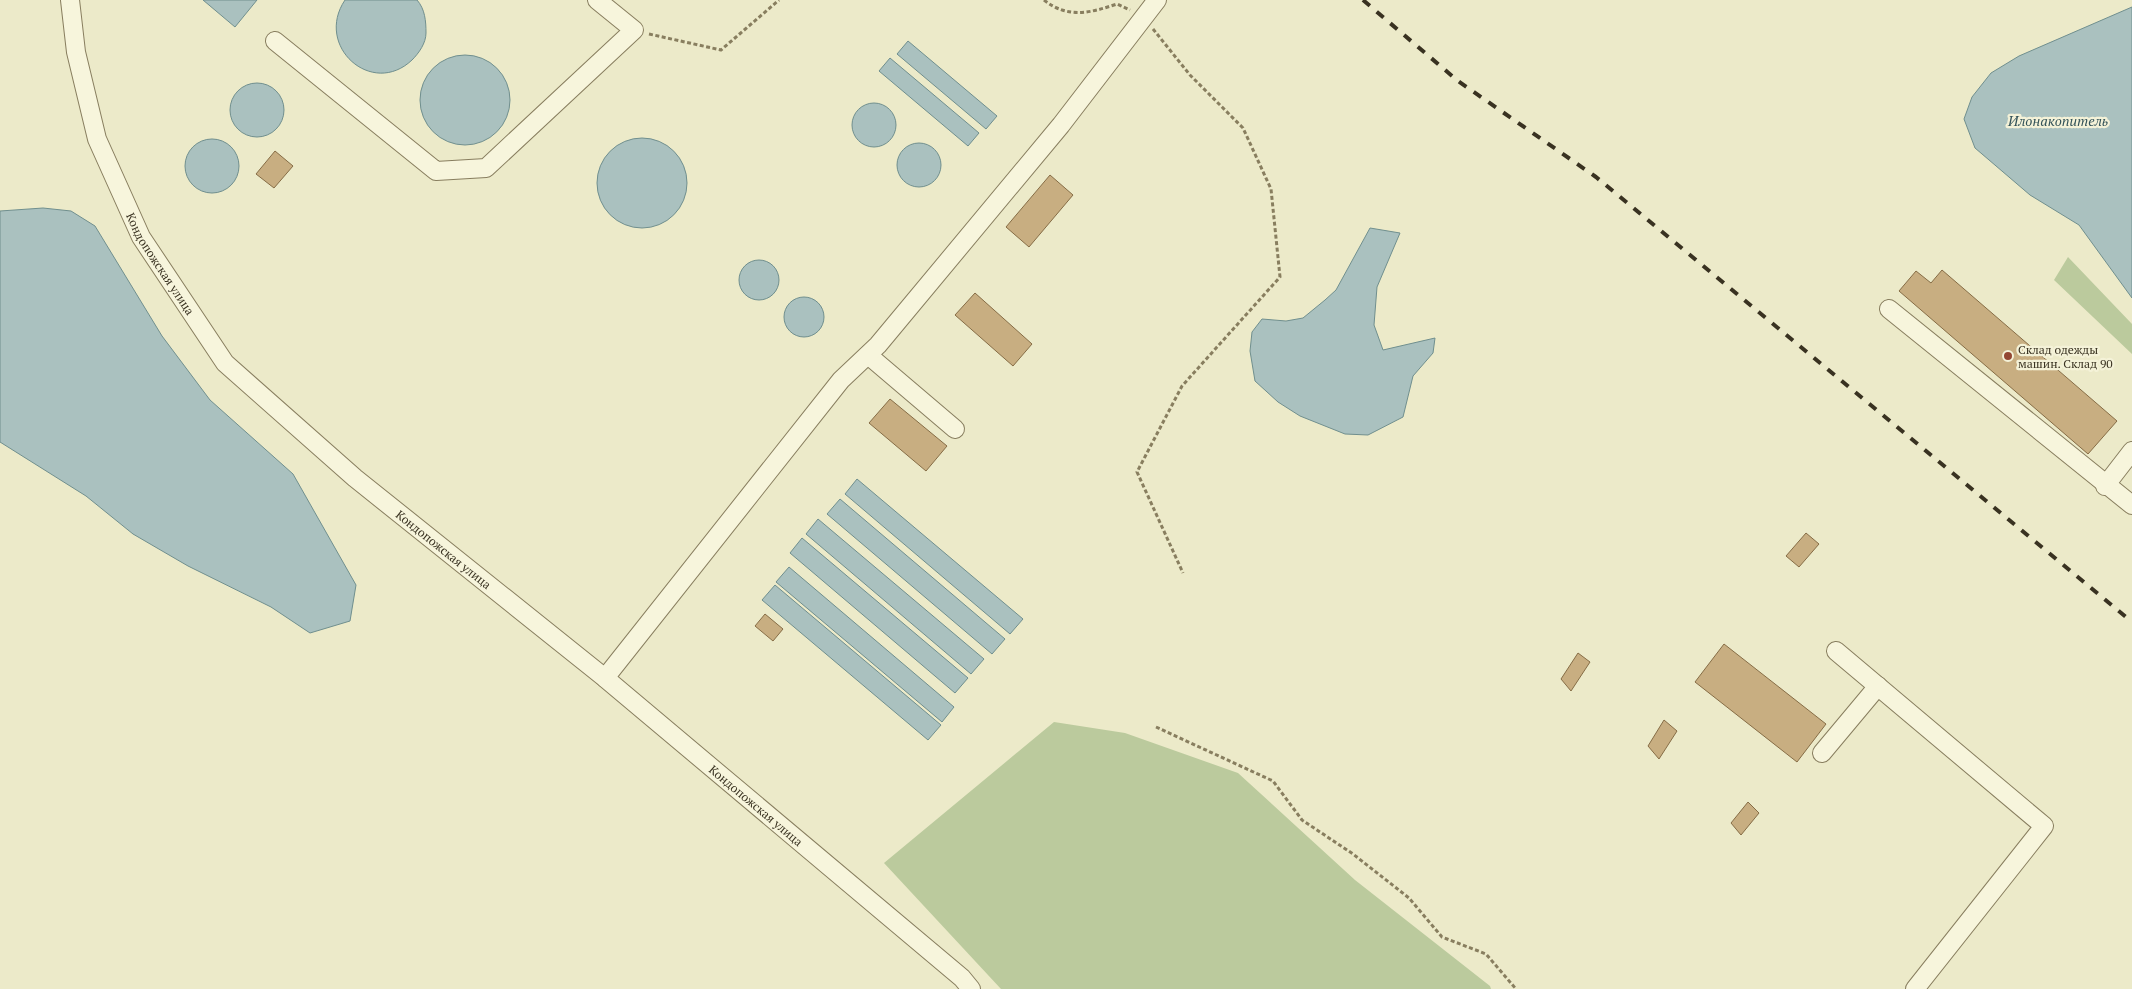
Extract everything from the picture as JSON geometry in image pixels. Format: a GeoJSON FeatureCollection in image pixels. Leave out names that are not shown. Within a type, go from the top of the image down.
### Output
{"type":"FeatureCollection","features":[{"type":"Feature","properties":{"kind":"street","name":"Кондопожская улица"},"geometry":{"type":"LineString","coordinates":[[70,0],[76,52],[97,139],[141,237],[225,363],[355,478],[605,678],[946,965],[971,989]]}},
{"type":"Feature","properties":{"kind":"street"},"geometry":{"type":"LineString","coordinates":[[275,41],[436,171],[486,168],[634,30],[597,0]]}},
{"type":"Feature","properties":{"kind":"street"},"geometry":{"type":"LineString","coordinates":[[605,678],[841,380],[868,355],[1060,125],[1157,0]]}},
{"type":"Feature","properties":{"kind":"street"},"geometry":{"type":"LineString","coordinates":[[1890,309],[2105,486],[2132,506]]}},
{"type":"Feature","properties":{"kind":"street"},"geometry":{"type":"LineString","coordinates":[[868,355],[955,429]]}},
{"type":"Feature","properties":{"kind":"street"},"geometry":{"type":"LineString","coordinates":[[2105,486],[2132,451]]}},
{"type":"Feature","properties":{"kind":"street"},"geometry":{"type":"LineString","coordinates":[[1836,652],[2044,826],[1915,989]]}},
{"type":"Feature","properties":{"kind":"street"},"geometry":{"type":"LineString","coordinates":[[1822,753],[1878,686]]}},
{"type":"Feature","properties":{"kind":"path"},"geometry":{"type":"LineString","coordinates":[[634,30],[721,50],[780,0]]}},
{"type":"Feature","properties":{"kind":"path"},"geometry":{"type":"LineString","coordinates":[[1044,0],[1056,10],[1090,14],[1117,4],[1143,17],[1190,76],[1243,128],[1271,189],[1280,277],[1182,386],[1137,472],[1183,572]]}},
{"type":"Feature","properties":{"kind":"path"},"geometry":{"type":"LineString","coordinates":[[1156,727],[1273,781],[1302,820],[1353,854],[1409,898],[1442,937],[1486,954],[1516,989]]}},
{"type":"Feature","properties":{"kind":"green space"},"geometry":{"type":"Polygon","coordinates":[[[2068,257],[2132,324],[2132,354],[2054,280],[2068,257]]]}},
{"type":"Feature","properties":{"kind":"green space"},"geometry":{"type":"Polygon","coordinates":[[[1054,722],[1125,733],[1238,773],[1355,880],[1490,986],[1491,989],[1001,989],[884,863],[1054,722]]]}},
{"type":"Feature","properties":{"kind":"water"},"geometry":{"type":"Polygon","coordinates":[[[203,0],[257,0],[235,27],[203,0]]]}},
{"type":"Feature","properties":{"kind":"water"},"geometry":{"type":"Polygon","coordinates":[[[345,0],[417,0],[423,11],[426,29],[426,37],[420,51],[412,60],[396,70],[380,73],[365,70],[352,62],[342,49],[337,34],[337,17],[345,0]]]}},
{"type":"Feature","properties":{"kind":"water","name":"Илонакопитель"},"geometry":{"type":"Polygon","coordinates":[[[2132,7],[2132,298],[2079,225],[2030,195],[1975,148],[1964,119],[1972,97],[1991,73],[2019,56],[2132,7]]]}},
{"type":"Feature","properties":{"kind":"water"},"geometry":{"type":"Polygon","coordinates":[[[908,41],[997,116],[986,129],[897,54],[908,41]]]}},
{"type":"Feature","properties":{"kind":"water"},"geometry":{"type":"Polygon","coordinates":[[[465,55],[482,58],[497,68],[507,83],[510,100],[507,117],[497,132],[482,142],[465,145],[448,142],[433,132],[423,117],[420,100],[423,83],[433,68],[448,58],[465,55]]]}},
{"type":"Feature","properties":{"kind":"water"},"geometry":{"type":"Polygon","coordinates":[[[890,58],[979,133],[968,146],[879,71],[890,58]]]}},
{"type":"Feature","properties":{"kind":"water"},"geometry":{"type":"Polygon","coordinates":[[[257,83],[267,85],[276,91],[282,100],[284,110],[282,120],[276,129],[267,135],[257,137],[247,135],[238,129],[232,120],[230,110],[232,100],[238,91],[247,85],[257,83]]]}},
{"type":"Feature","properties":{"kind":"water"},"geometry":{"type":"Polygon","coordinates":[[[874,103],[886,107],[892,113],[896,125],[892,137],[886,143],[874,147],[862,143],[856,137],[852,125],[856,113],[862,107],[874,103]]]}},
{"type":"Feature","properties":{"kind":"water"},"geometry":{"type":"Polygon","coordinates":[[[642,138],[659,141],[674,151],[684,166],[687,183],[684,200],[674,215],[659,225],[642,228],[625,225],[610,215],[600,200],[597,183],[600,166],[610,151],[625,141],[642,138]]]}},
{"type":"Feature","properties":{"kind":"water"},"geometry":{"type":"Polygon","coordinates":[[[212,139],[222,141],[231,147],[237,156],[239,166],[237,176],[231,185],[222,191],[212,193],[202,191],[193,185],[187,176],[185,166],[187,156],[193,147],[202,141],[212,139]]]}},
{"type":"Feature","properties":{"kind":"water"},"geometry":{"type":"Polygon","coordinates":[[[923,143],[935,149],[940,156],[940,174],[935,181],[928,186],[915,187],[907,184],[900,177],[897,161],[900,153],[907,146],[923,143]]]}},
{"type":"Feature","properties":{"kind":"water"},"geometry":{"type":"Polygon","coordinates":[[[43,208],[71,211],[95,226],[162,336],[210,400],[293,474],[356,585],[350,621],[310,633],[271,607],[188,566],[133,534],[86,496],[0,442],[0,211],[43,208]]]}},
{"type":"Feature","properties":{"kind":"water"},"geometry":{"type":"Polygon","coordinates":[[[1370,228],[1400,233],[1377,287],[1374,325],[1383,350],[1435,338],[1433,353],[1413,376],[1403,417],[1368,435],[1345,434],[1300,416],[1278,402],[1255,381],[1250,351],[1252,332],[1262,319],[1286,321],[1303,318],[1325,300],[1336,290],[1370,228]]]}},
{"type":"Feature","properties":{"kind":"water"},"geometry":{"type":"Polygon","coordinates":[[[763,260],[770,263],[776,269],[779,280],[778,288],[770,297],[763,300],[755,300],[748,297],[740,288],[739,276],[742,269],[751,261],[763,260]]]}},
{"type":"Feature","properties":{"kind":"water"},"geometry":{"type":"Polygon","coordinates":[[[804,297],[815,300],[821,306],[824,317],[821,328],[815,334],[804,337],[793,334],[787,328],[784,317],[787,306],[793,300],[804,297]]]}},
{"type":"Feature","properties":{"kind":"water"},"geometry":{"type":"Polygon","coordinates":[[[857,479],[1023,619],[1010,634],[845,494],[857,479]]]}},
{"type":"Feature","properties":{"kind":"water"},"geometry":{"type":"Polygon","coordinates":[[[840,499],[1005,639],[992,654],[827,514],[840,499]]]}},
{"type":"Feature","properties":{"kind":"water"},"geometry":{"type":"Polygon","coordinates":[[[818,519],[984,659],[971,674],[806,534],[818,519]]]}},
{"type":"Feature","properties":{"kind":"water"},"geometry":{"type":"Polygon","coordinates":[[[802,538],[968,678],[955,693],[790,553],[802,538]]]}},
{"type":"Feature","properties":{"kind":"water"},"geometry":{"type":"Polygon","coordinates":[[[789,567],[954,707],[942,722],[776,582],[789,567]]]}},
{"type":"Feature","properties":{"kind":"water"},"geometry":{"type":"Polygon","coordinates":[[[775,585],[941,725],[928,740],[762,600],[775,585]]]}},
{"type":"Feature","properties":{"kind":"building"},"geometry":{"type":"Polygon","coordinates":[[[275,151],[293,166],[274,188],[256,174],[275,151]]]}},
{"type":"Feature","properties":{"kind":"building"},"geometry":{"type":"Polygon","coordinates":[[[1050,175],[1073,195],[1029,247],[1006,227],[1050,175]]]}},
{"type":"Feature","properties":{"kind":"building","name":"Склад одежды машин. Склад 90"},"geometry":{"type":"Polygon","coordinates":[[[1942,270],[2117,421],[2088,454],[1899,291],[1916,271],[1931,283],[1942,270]]]}},
{"type":"Feature","properties":{"kind":"building"},"geometry":{"type":"Polygon","coordinates":[[[975,293],[1032,344],[1013,366],[955,315],[975,293]]]}},
{"type":"Feature","properties":{"kind":"building"},"geometry":{"type":"Polygon","coordinates":[[[890,399],[947,446],[926,471],[869,423],[890,399]]]}},
{"type":"Feature","properties":{"kind":"building"},"geometry":{"type":"Polygon","coordinates":[[[1806,533],[1819,544],[1799,567],[1786,556],[1806,533]]]}},
{"type":"Feature","properties":{"kind":"building"},"geometry":{"type":"Polygon","coordinates":[[[765,614],[783,629],[773,641],[755,626],[765,614]]]}},
{"type":"Feature","properties":{"kind":"building"},"geometry":{"type":"Polygon","coordinates":[[[1724,644],[1826,724],[1797,762],[1695,682],[1724,644]]]}},
{"type":"Feature","properties":{"kind":"building"},"geometry":{"type":"Polygon","coordinates":[[[1578,653],[1590,662],[1571,691],[1561,679],[1578,653]]]}},
{"type":"Feature","properties":{"kind":"building"},"geometry":{"type":"Polygon","coordinates":[[[1664,720],[1677,731],[1659,759],[1648,746],[1664,720]]]}},
{"type":"Feature","properties":{"kind":"building"},"geometry":{"type":"Polygon","coordinates":[[[1748,802],[1759,813],[1741,835],[1731,823],[1748,802]]]}},
{"type":"Feature","properties":{"kind":"railway"},"geometry":{"type":"LineString","coordinates":[[1363,0],[1458,81],[1596,177],[2132,622]]}},
{"type":"Feature","properties":{"kind":"place","name":"Склад одежды машин. Склад 90"},"geometry":{"type":"Point","coordinates":[2008,356]}}]}
